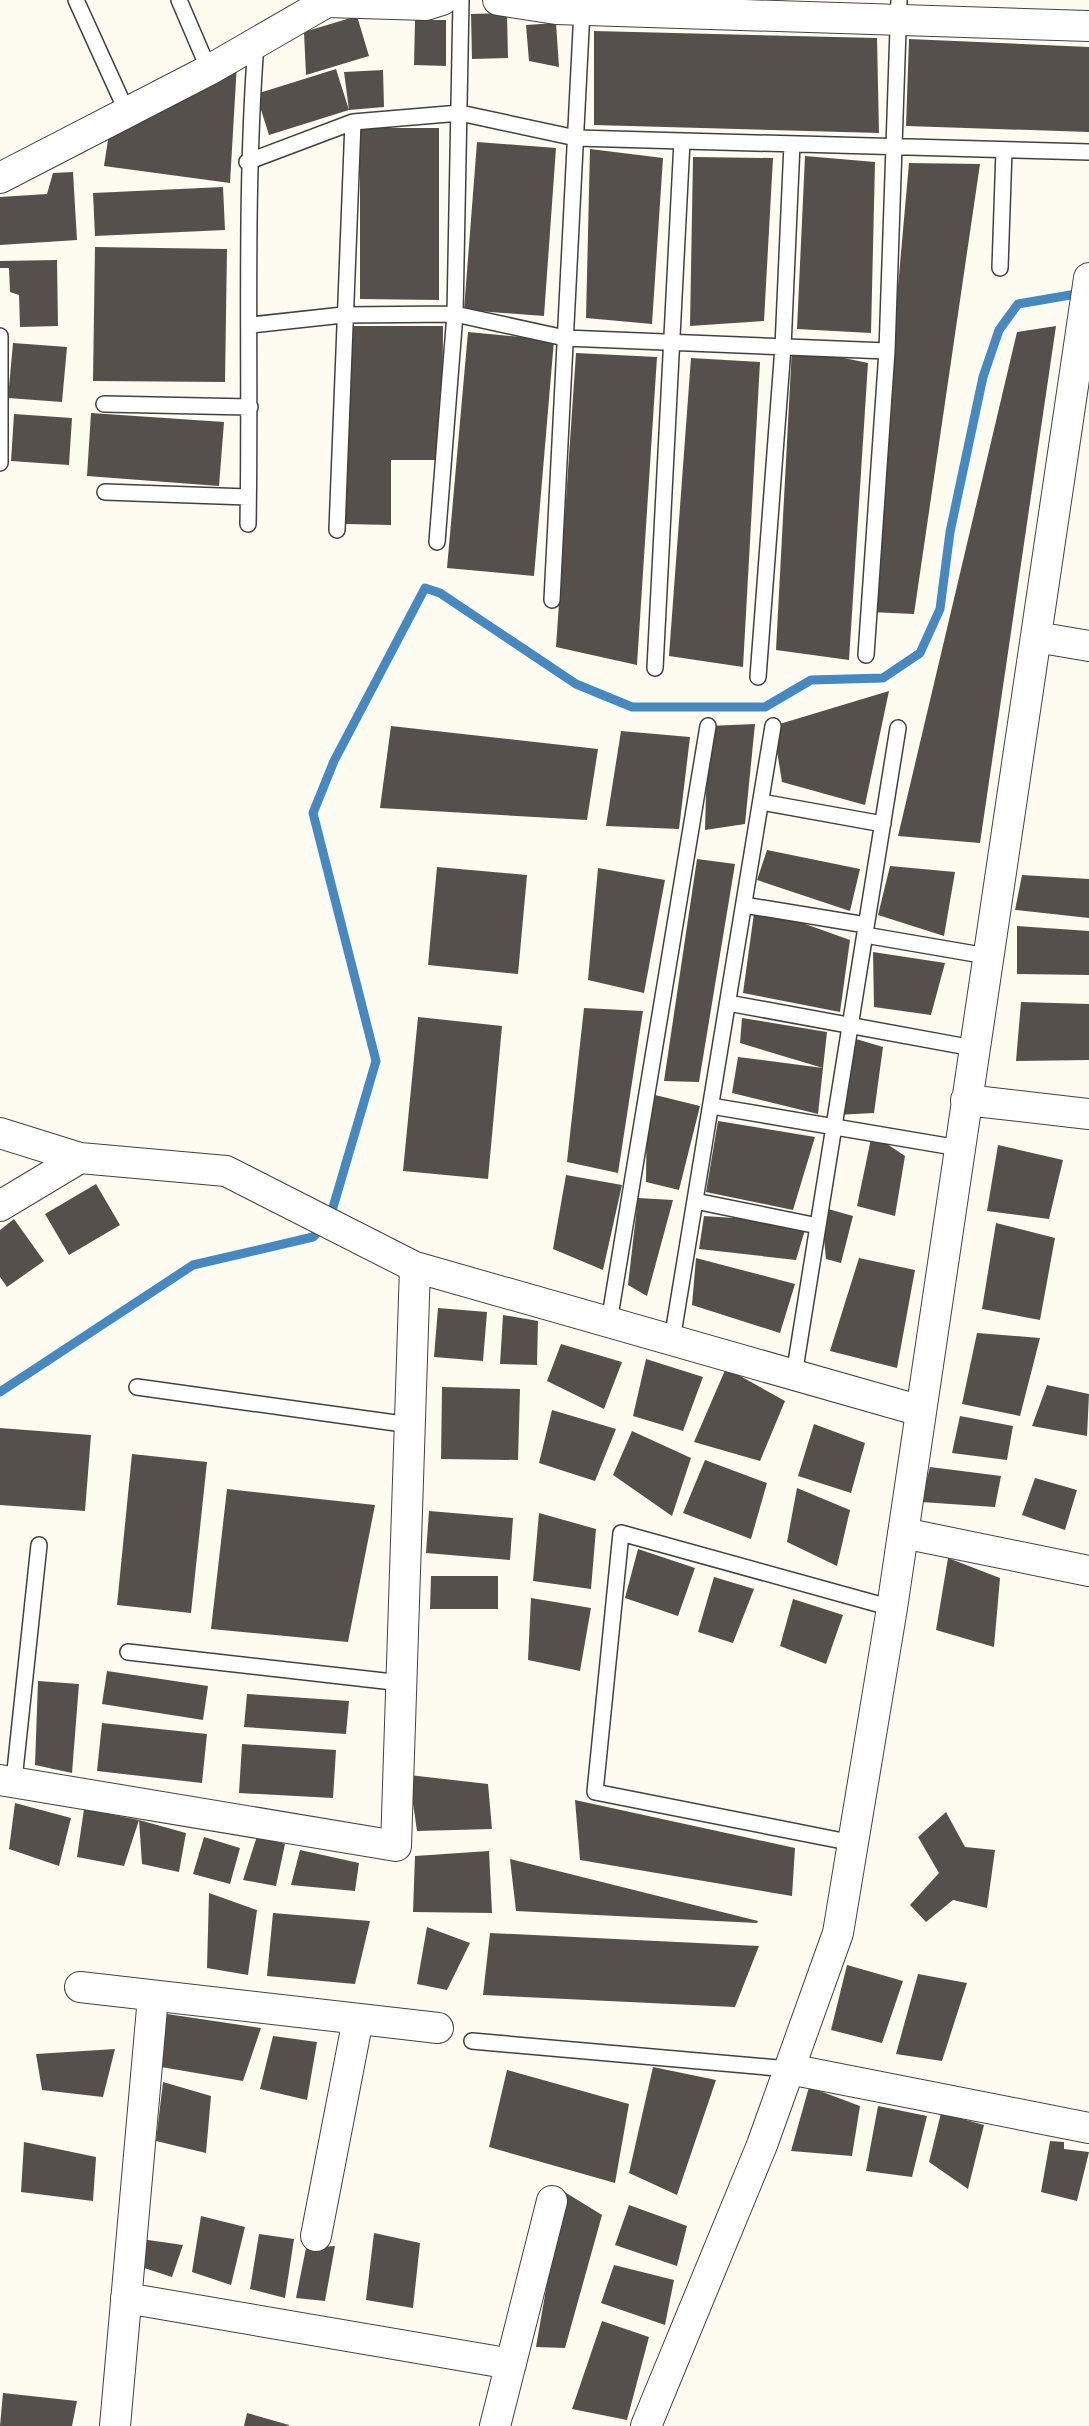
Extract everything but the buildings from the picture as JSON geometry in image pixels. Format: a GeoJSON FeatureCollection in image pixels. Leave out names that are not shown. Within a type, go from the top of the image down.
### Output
{"type":"FeatureCollection","features":[{"type":"Feature","properties":{"kind":"street"},"geometry":{"type":"LineString","coordinates":[[498,0],[590,7],[899,10],[1089,26]]}},
{"type":"Feature","properties":{"kind":"street"},"geometry":{"type":"LineString","coordinates":[[0,178],[209,70],[309,6],[327,2],[431,2]]}},
{"type":"Feature","properties":{"kind":"street"},"geometry":{"type":"LineString","coordinates":[[646,2426],[789,2069],[838,1933],[892,1608],[1036,636],[1075,470],[1080,334],[1089,278]]}},
{"type":"Feature","properties":{"kind":"street"},"geometry":{"type":"LineString","coordinates":[[1036,636],[1089,646]]}},
{"type":"Feature","properties":{"kind":"street"},"geometry":{"type":"LineString","coordinates":[[966,1100],[1089,1114]]}},
{"type":"Feature","properties":{"kind":"street"},"geometry":{"type":"LineString","coordinates":[[0,1132],[80,1158],[226,1170],[416,1267],[921,1411]]}},
{"type":"Feature","properties":{"kind":"street"},"geometry":{"type":"LineString","coordinates":[[0,1206],[80,1158]]}},
{"type":"Feature","properties":{"kind":"street"},"geometry":{"type":"LineString","coordinates":[[7,1780],[396,1846],[416,1267]]}},
{"type":"Feature","properties":{"kind":"street"},"geometry":{"type":"LineString","coordinates":[[903,1533],[1089,1571]]}},
{"type":"Feature","properties":{"kind":"street"},"geometry":{"type":"LineString","coordinates":[[80,1987],[438,2028]]}},
{"type":"Feature","properties":{"kind":"street"},"geometry":{"type":"LineString","coordinates":[[114,2426],[153,1997]]}},
{"type":"Feature","properties":{"kind":"street"},"geometry":{"type":"LineString","coordinates":[[316,2236],[358,2019]]}},
{"type":"Feature","properties":{"kind":"street"},"geometry":{"type":"LineString","coordinates":[[789,2069],[1089,2128]]}},
{"type":"Feature","properties":{"kind":"street"},"geometry":{"type":"LineString","coordinates":[[500,2425],[511,2364],[552,2201]]}},
{"type":"Feature","properties":{"kind":"street"},"geometry":{"type":"LineString","coordinates":[[126,2298],[511,2364]]}},
{"type":"Feature","properties":{"kind":"lane"},"geometry":{"type":"LineString","coordinates":[[76,0],[126,110]]}},
{"type":"Feature","properties":{"kind":"lane"},"geometry":{"type":"LineString","coordinates":[[179,0],[209,70]]}},
{"type":"Feature","properties":{"kind":"lane"},"geometry":{"type":"LineString","coordinates":[[438,542],[455,314],[461,0]]}},
{"type":"Feature","properties":{"kind":"lane"},"geometry":{"type":"LineString","coordinates":[[552,600],[576,138],[590,7]]}},
{"type":"Feature","properties":{"kind":"lane"},"geometry":{"type":"LineString","coordinates":[[866,655],[887,351],[899,10]]}},
{"type":"Feature","properties":{"kind":"lane"},"geometry":{"type":"LineString","coordinates":[[248,524],[252,325],[247,162],[257,39]]}},
{"type":"Feature","properties":{"kind":"lane"},"geometry":{"type":"LineString","coordinates":[[247,162],[354,122],[460,113],[576,138],[1089,152]]}},
{"type":"Feature","properties":{"kind":"lane"},"geometry":{"type":"LineString","coordinates":[[337,530],[354,122]]}},
{"type":"Feature","properties":{"kind":"lane"},"geometry":{"type":"LineString","coordinates":[[655,668],[682,140]]}},
{"type":"Feature","properties":{"kind":"lane"},"geometry":{"type":"LineString","coordinates":[[758,677],[783,347],[792,144]]}},
{"type":"Feature","properties":{"kind":"lane"},"geometry":{"type":"LineString","coordinates":[[1000,268],[1004,150]]}},
{"type":"Feature","properties":{"kind":"lane"},"geometry":{"type":"LineString","coordinates":[[252,325],[344,315],[455,314],[566,338],[887,351]]}},
{"type":"Feature","properties":{"kind":"lane"},"geometry":{"type":"LineString","coordinates":[[0,336],[0,463]]}},
{"type":"Feature","properties":{"kind":"lane"},"geometry":{"type":"LineString","coordinates":[[104,404],[250,407]]}},
{"type":"Feature","properties":{"kind":"lane"},"geometry":{"type":"LineString","coordinates":[[106,492],[248,498]]}},
{"type":"Feature","properties":{"kind":"lane"},"geometry":{"type":"LineString","coordinates":[[609,1322],[708,726]]}},
{"type":"Feature","properties":{"kind":"lane"},"geometry":{"type":"LineString","coordinates":[[672,1340],[773,726]]}},
{"type":"Feature","properties":{"kind":"lane"},"geometry":{"type":"LineString","coordinates":[[794,1375],[898,728]]}},
{"type":"Feature","properties":{"kind":"lane"},"geometry":{"type":"LineString","coordinates":[[761,802],[883,824]]}},
{"type":"Feature","properties":{"kind":"lane"},"geometry":{"type":"LineString","coordinates":[[744,904],[986,956]]}},
{"type":"Feature","properties":{"kind":"lane"},"geometry":{"type":"LineString","coordinates":[[728,1003],[974,1048]]}},
{"type":"Feature","properties":{"kind":"lane"},"geometry":{"type":"LineString","coordinates":[[711,1106],[959,1148]]}},
{"type":"Feature","properties":{"kind":"lane"},"geometry":{"type":"LineString","coordinates":[[695,1201],[818,1226]]}},
{"type":"Feature","properties":{"kind":"lane"},"geometry":{"type":"LineString","coordinates":[[138,1387],[410,1425]]}},
{"type":"Feature","properties":{"kind":"lane"},"geometry":{"type":"LineString","coordinates":[[853,1843],[595,1792],[622,1533],[892,1608]]}},
{"type":"Feature","properties":{"kind":"lane"},"geometry":{"type":"LineString","coordinates":[[7,1780],[38,1544]]}},
{"type":"Feature","properties":{"kind":"lane"},"geometry":{"type":"LineString","coordinates":[[128,1652],[402,1683]]}},
{"type":"Feature","properties":{"kind":"lane"},"geometry":{"type":"LineString","coordinates":[[472,2041],[789,2069]]}},
{"type":"Feature","properties":{"kind":"waterway"},"geometry":{"type":"LineString","coordinates":[[0,1392],[193,1265],[313,1237],[329,1221],[376,1061],[313,813],[334,761],[425,588],[440,593],[576,684],[632,707],[765,707],[811,680],[883,678],[920,653],[940,609],[950,532],[983,377],[999,330],[1018,304],[1082,293]]}}]}
